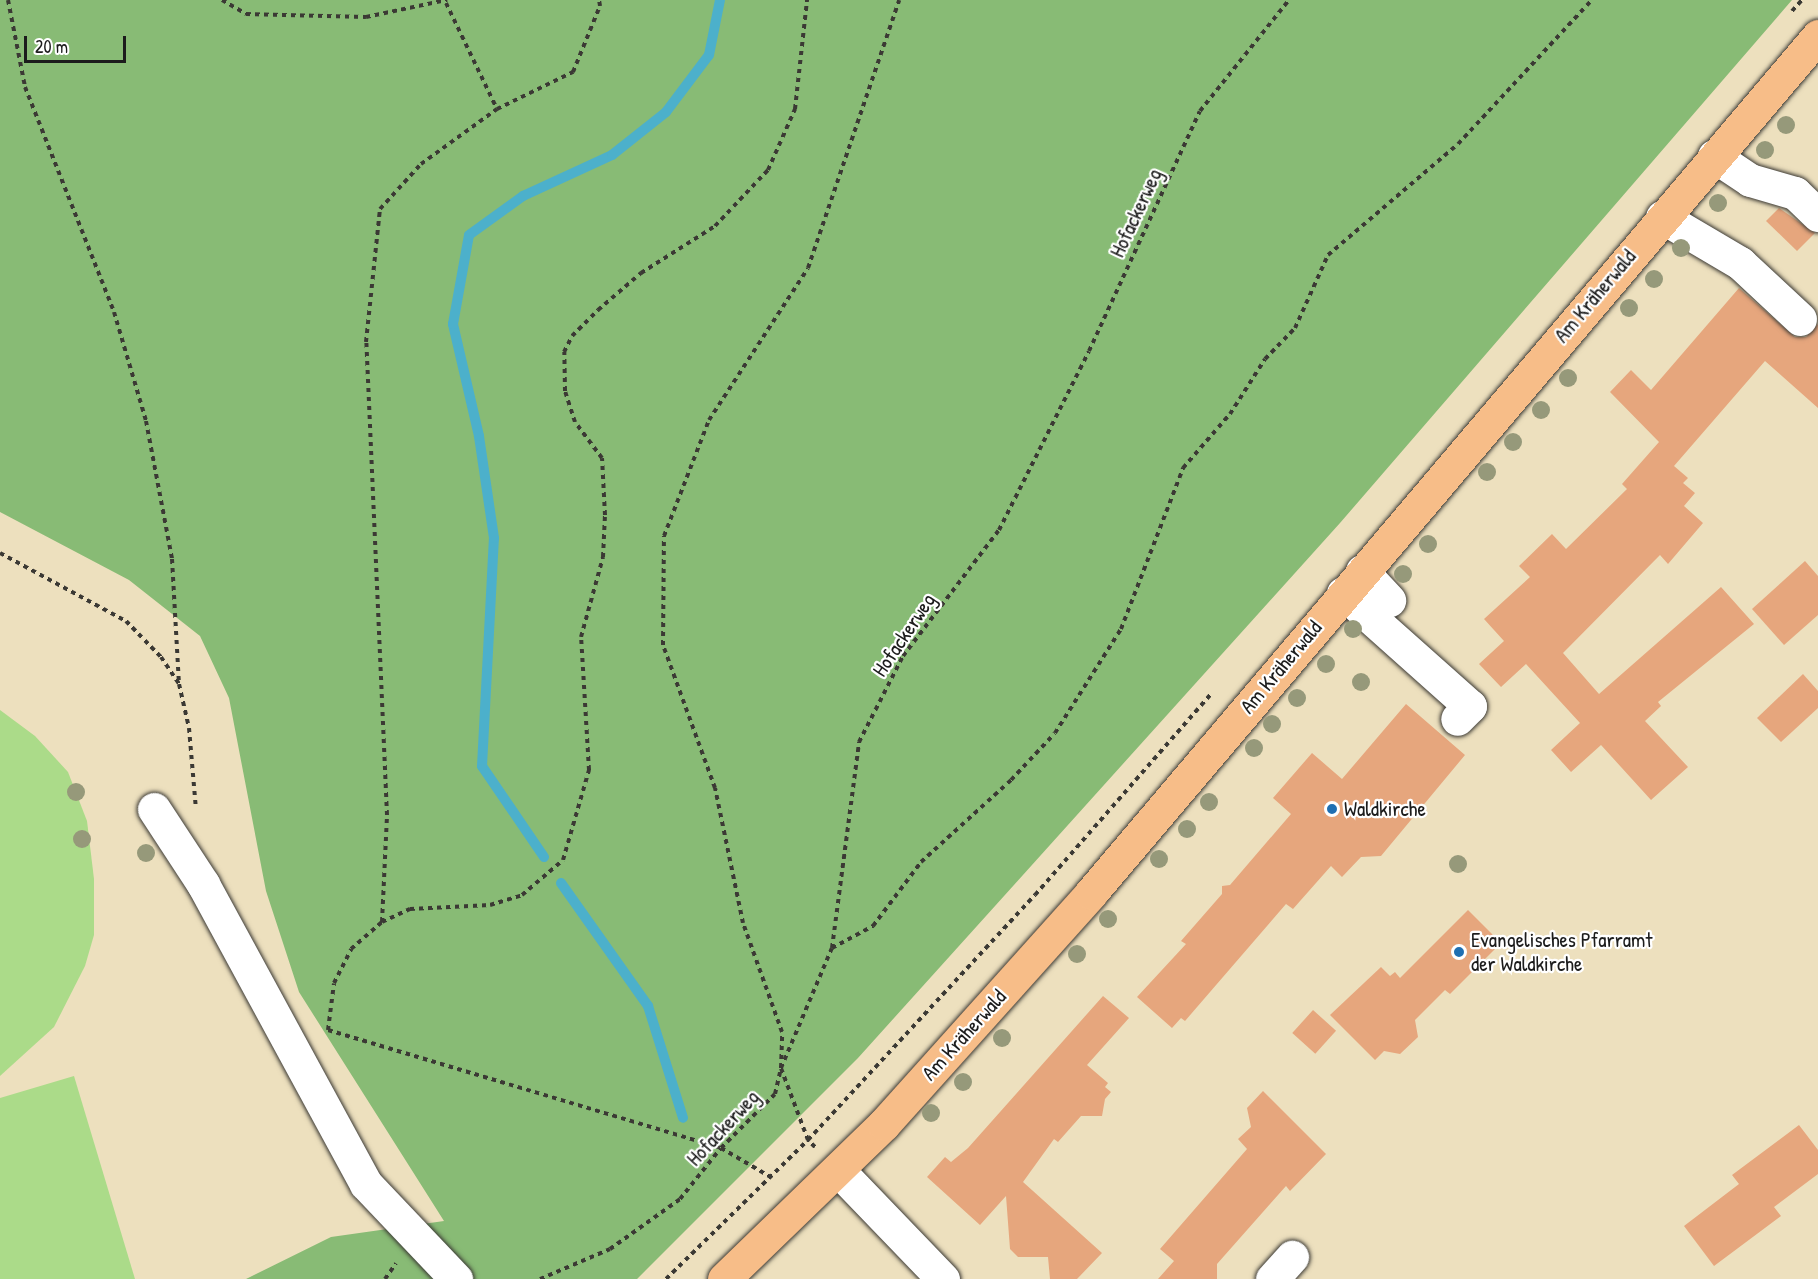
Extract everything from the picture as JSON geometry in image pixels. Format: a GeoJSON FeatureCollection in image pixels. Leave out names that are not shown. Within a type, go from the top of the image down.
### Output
{"type":"FeatureCollection","features":[{"type":"Feature","properties":{"kind":"main road","name":"Am Kräherwald"},"geometry":{"type":"LineString","coordinates":[[724,1279],[839,1171],[1091,893],[1662,217],[1818,36]]}},
{"type":"Feature","properties":{"kind":"street"},"geometry":{"type":"LineString","coordinates":[[1714,156],[1750,180],[1795,193],[1818,215]]}},
{"type":"Feature","properties":{"kind":"street"},"geometry":{"type":"LineString","coordinates":[[1662,217],[1740,263],[1800,319]]}},
{"type":"Feature","properties":{"kind":"street"},"geometry":{"type":"LineString","coordinates":[[1353,582],[1389,600]]}},
{"type":"Feature","properties":{"kind":"street"},"geometry":{"type":"LineString","coordinates":[[1353,582],[1470,706],[1457,719]]}},
{"type":"Feature","properties":{"kind":"street"},"geometry":{"type":"LineString","coordinates":[[154,809],[203,885],[279,1029],[366,1184],[456,1279]]}},
{"type":"Feature","properties":{"kind":"street"},"geometry":{"type":"LineString","coordinates":[[839,1171],[943,1279]]}},
{"type":"Feature","properties":{"kind":"path"},"geometry":{"type":"LineString","coordinates":[[8,0],[25,87],[114,312],[146,421],[172,559],[178,684],[189,728],[197,818]]}},
{"type":"Feature","properties":{"kind":"path"},"geometry":{"type":"LineString","coordinates":[[222,0],[246,14],[366,17],[446,1],[497,110]]}},
{"type":"Feature","properties":{"kind":"path"},"geometry":{"type":"LineString","coordinates":[[382,922],[387,815],[366,342],[380,209],[422,164],[497,110],[573,72],[600,6],[599,0]]}},
{"type":"Feature","properties":{"kind":"path"},"geometry":{"type":"LineString","coordinates":[[328,1030],[334,983],[351,949],[382,922],[410,909],[490,905],[522,895],[563,860],[589,770],[581,637],[603,557],[605,515],[602,458],[575,422],[565,391],[564,352],[572,336],[598,310],[641,273],[715,226],[768,170],[795,109],[807,0]]}},
{"type":"Feature","properties":{"kind":"path"},"geometry":{"type":"LineString","coordinates":[[808,1140],[781,1068],[782,1032],[743,923],[715,788],[663,645],[664,536],[709,420],[808,268],[899,0]]}},
{"type":"Feature","properties":{"kind":"path","name":"Hofackerweg"},"geometry":{"type":"LineString","coordinates":[[540,1279],[610,1249],[680,1199],[721,1148],[775,1094],[781,1068],[832,948],[859,742],[903,656],[999,530],[1089,351],[1200,111],[1289,0]]}},
{"type":"Feature","properties":{"kind":"path"},"geometry":{"type":"LineString","coordinates":[[832,948],[873,926],[921,862],[1011,780],[1055,733],[1121,629],[1183,468],[1230,414],[1265,359],[1295,328],[1328,255],[1458,144],[1592,0]]}},
{"type":"Feature","properties":{"kind":"path"},"geometry":{"type":"LineString","coordinates":[[1791,13],[1802,0]]}},
{"type":"Feature","properties":{"kind":"path"},"geometry":{"type":"LineString","coordinates":[[0,553],[126,621],[161,657],[178,684]]}},
{"type":"Feature","properties":{"kind":"path"},"geometry":{"type":"LineString","coordinates":[[666,1279],[772,1178],[808,1140],[1035,895],[1215,690]]}},
{"type":"Feature","properties":{"kind":"path"},"geometry":{"type":"LineString","coordinates":[[279,1029],[328,1030],[390,1052],[721,1148],[772,1178]]}},
{"type":"Feature","properties":{"kind":"path"},"geometry":{"type":"LineString","coordinates":[[385,1279],[389,1273]]}},
{"type":"Feature","properties":{"kind":"green space"},"geometry":{"type":"Polygon","coordinates":[[[0,0],[1792,0],[1340,523],[858,1058],[637,1279],[246,1279],[331,1237],[444,1221],[299,992],[266,891],[229,698],[200,636],[129,580],[0,512],[0,0]]]}},
{"type":"Feature","properties":{"kind":"green space"},"geometry":{"type":"Polygon","coordinates":[[[0,710],[35,736],[68,772],[87,821],[94,879],[94,935],[85,966],[54,1027],[0,1076],[0,710]]]}},
{"type":"Feature","properties":{"kind":"green space"},"geometry":{"type":"Polygon","coordinates":[[[74,1076],[135,1279],[0,1279],[0,1098],[74,1076]]]}},
{"type":"Feature","properties":{"kind":"building"},"geometry":{"type":"Polygon","coordinates":[[[1779,208],[1815,233],[1797,251],[1766,221],[1779,208]]]}},
{"type":"Feature","properties":{"kind":"building"},"geometry":{"type":"Polygon","coordinates":[[[1739,288],[1795,337],[1806,337],[1818,324],[1818,408],[1765,361],[1674,466],[1688,478],[1683,483],[1695,493],[1684,506],[1703,523],[1668,564],[1660,555],[1563,653],[1599,694],[1721,587],[1754,624],[1658,702],[1661,706],[1645,721],[1688,767],[1651,800],[1601,745],[1571,772],[1551,750],[1580,723],[1526,664],[1501,687],[1479,664],[1504,641],[1484,619],[1530,577],[1519,566],[1552,534],[1566,549],[1627,489],[1622,484],[1659,442],[1610,392],[1631,370],[1651,390],[1739,288]]]}},
{"type":"Feature","properties":{"kind":"building"},"geometry":{"type":"Polygon","coordinates":[[[1805,561],[1818,576],[1818,615],[1784,645],[1752,609],[1805,561]]]}},
{"type":"Feature","properties":{"kind":"building"},"geometry":{"type":"Polygon","coordinates":[[[1803,674],[1818,691],[1818,708],[1781,742],[1757,718],[1803,674]]]}},
{"type":"Feature","properties":{"kind":"building"},"geometry":{"type":"Polygon","coordinates":[[[1406,704],[1465,755],[1381,856],[1361,857],[1342,877],[1331,866],[1293,909],[1286,904],[1185,1021],[1181,1018],[1172,1028],[1137,997],[1186,944],[1181,941],[1222,894],[1222,886],[1230,885],[1291,814],[1273,798],[1312,753],[1342,779],[1406,704]]]}},
{"type":"Feature","properties":{"kind":"building"},"geometry":{"type":"Polygon","coordinates":[[[1468,910],[1501,943],[1450,994],[1445,990],[1415,1020],[1418,1037],[1400,1054],[1384,1051],[1375,1060],[1330,1015],[1381,967],[1390,976],[1395,972],[1400,978],[1468,910]]]}},
{"type":"Feature","properties":{"kind":"building"},"geometry":{"type":"Polygon","coordinates":[[[1103,996],[1129,1018],[1087,1065],[1108,1083],[1105,1087],[1111,1092],[1105,1099],[1102,1116],[1081,1116],[1058,1142],[1054,1139],[1023,1182],[1102,1253],[1077,1279],[1050,1279],[1048,1257],[1018,1257],[1010,1249],[1006,1196],[980,1225],[927,1177],[945,1157],[951,1162],[968,1148],[1103,996]]]}},
{"type":"Feature","properties":{"kind":"building"},"geometry":{"type":"Polygon","coordinates":[[[1313,1010],[1336,1031],[1315,1054],[1292,1033],[1313,1010]]]}},
{"type":"Feature","properties":{"kind":"building"},"geometry":{"type":"Polygon","coordinates":[[[1263,1091],[1326,1154],[1290,1191],[1286,1186],[1217,1264],[1217,1279],[1158,1279],[1174,1261],[1160,1249],[1247,1149],[1238,1139],[1251,1127],[1247,1108],[1263,1091]]]}},
{"type":"Feature","properties":{"kind":"building"},"geometry":{"type":"Polygon","coordinates":[[[1799,1125],[1818,1150],[1818,1174],[1774,1207],[1781,1216],[1714,1266],[1684,1226],[1739,1184],[1732,1175],[1799,1125]]]}},
{"type":"Feature","properties":{"kind":"waterway"},"geometry":{"type":"LineString","coordinates":[[544,857],[482,766],[494,538],[479,436],[453,324],[469,235],[523,196],[612,155],[666,112],[709,55],[720,0]]}},
{"type":"Feature","properties":{"kind":"waterway"},"geometry":{"type":"LineString","coordinates":[[561,883],[648,1006],[683,1118]]}},
{"type":"Feature","properties":{"kind":"place","name":"Waldkirche"},"geometry":{"type":"Point","coordinates":[1332,809]}},
{"type":"Feature","properties":{"kind":"place","name":"Evangelisches Pfarramt der Waldkirche"},"geometry":{"type":"Point","coordinates":[1459,952]}}]}
